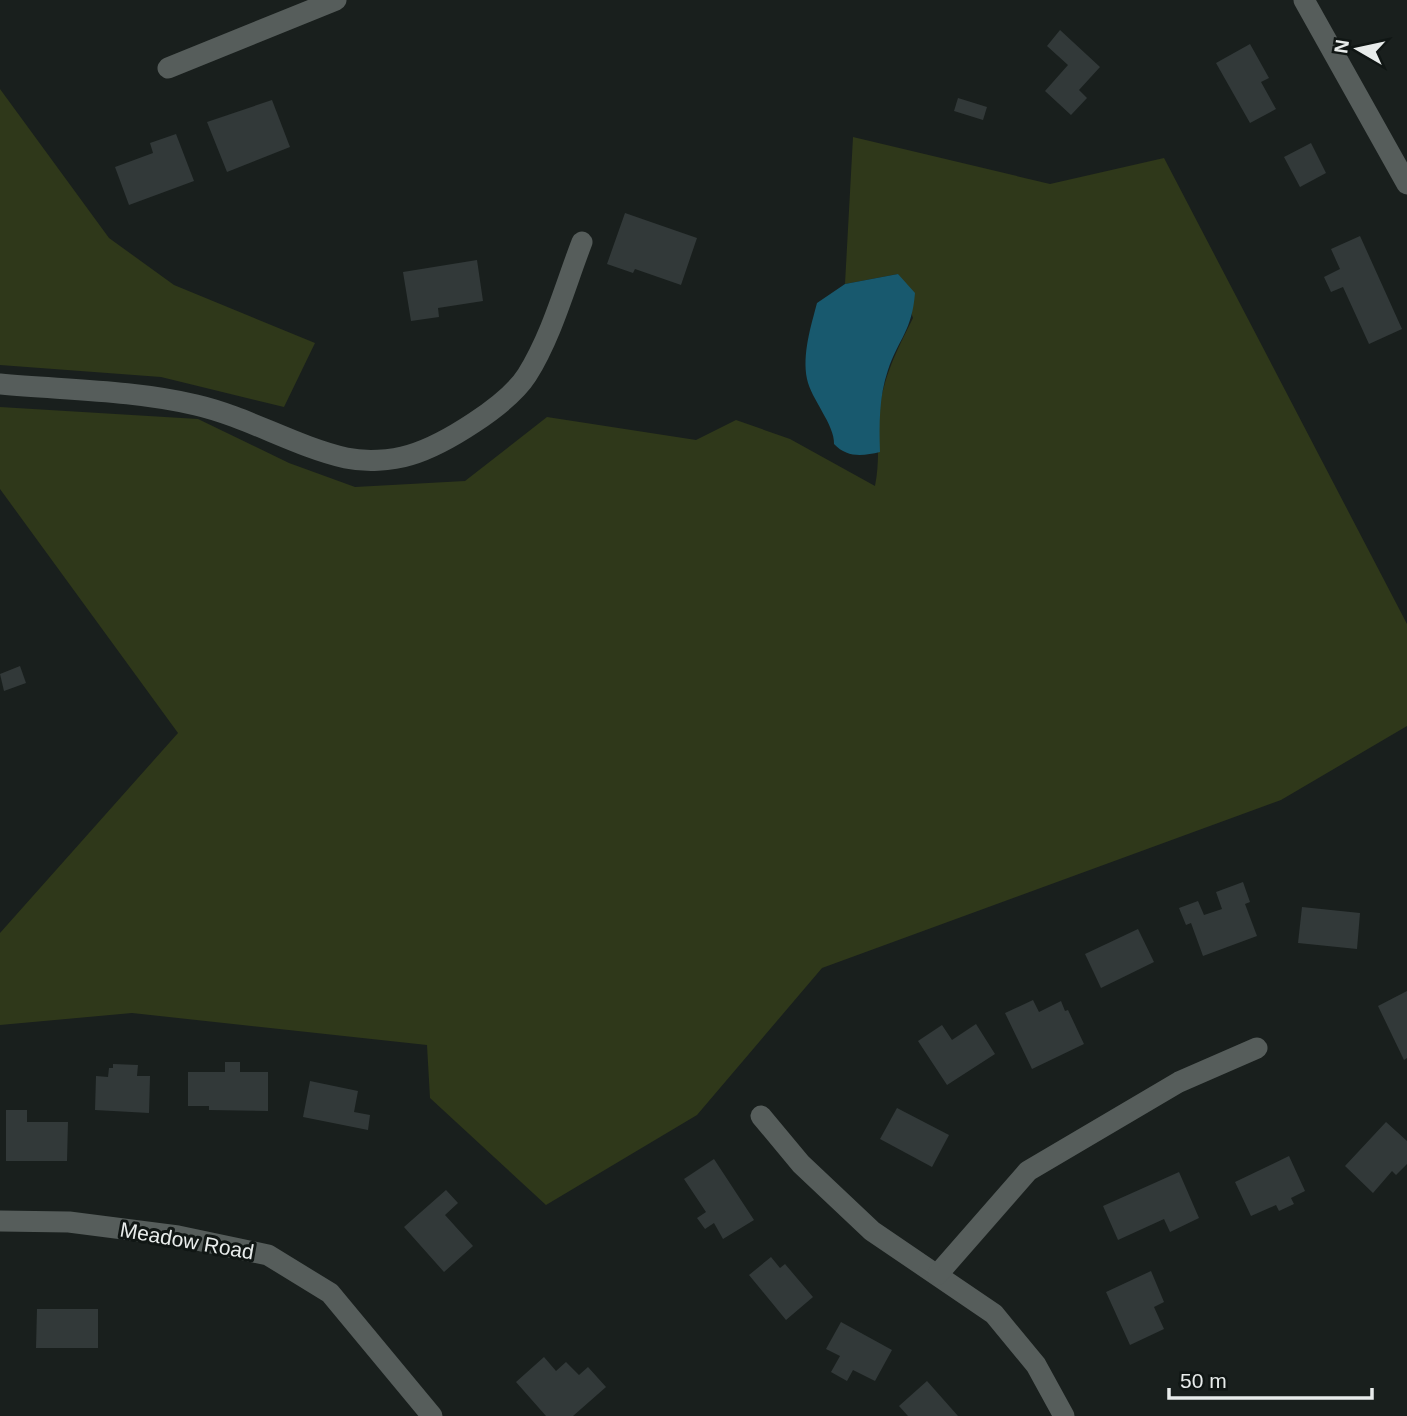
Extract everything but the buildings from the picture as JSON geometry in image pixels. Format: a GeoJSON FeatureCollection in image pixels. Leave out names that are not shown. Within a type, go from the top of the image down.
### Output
{"type":"FeatureCollection","features":[{"type":"Feature","properties":{"kind":"street"},"geometry":{"type":"LineString","coordinates":[[168,68],[336,0]]}},
{"type":"Feature","properties":{"kind":"street"},"geometry":{"type":"LineString","coordinates":[[1304,0],[1407,184]]}},
{"type":"Feature","properties":{"kind":"street"},"geometry":{"type":"LineString","coordinates":[[0,384],[161,398],[194,404],[349,459],[380,460],[410,455],[456,433],[502,402],[526,378],[540,351],[582,242]]}},
{"type":"Feature","properties":{"kind":"street"},"geometry":{"type":"LineString","coordinates":[[938,1274],[1028,1171],[1179,1082],[1257,1048]]}},
{"type":"Feature","properties":{"kind":"street"},"geometry":{"type":"LineString","coordinates":[[761,1116],[801,1164],[872,1231],[994,1314],[1036,1365],[1064,1416]]}},
{"type":"Feature","properties":{"kind":"street","name":"Meadow Road"},"geometry":{"type":"LineString","coordinates":[[0,1222],[69,1222],[178,1236],[268,1255],[330,1293],[432,1416]]}},
{"type":"Feature","properties":{"kind":"green space"},"geometry":{"type":"Polygon","coordinates":[[[0,89],[109,238],[174,285],[315,343],[284,407],[161,377],[0,365],[0,89]]]}},
{"type":"Feature","properties":{"kind":"green space"},"geometry":{"type":"Polygon","coordinates":[[[853,137],[1050,184],[1164,158],[1407,624],[1407,726],[1281,800],[822,968],[697,1115],[546,1205],[430,1098],[427,1045],[132,1013],[0,1025],[0,933],[178,733],[0,489],[0,407],[198,419],[289,463],[355,487],[465,481],[547,417],[696,440],[736,420],[790,439],[875,486],[883,389],[913,318],[898,274],[845,284],[853,137]]]}},
{"type":"Feature","properties":{"kind":"water"},"geometry":{"type":"Polygon","coordinates":[[[898,274],[915,293],[908,326],[885,380],[880,411],[880,452],[850,454],[834,444],[831,429],[807,379],[806,350],[817,303],[845,284],[898,274]]]}}]}
